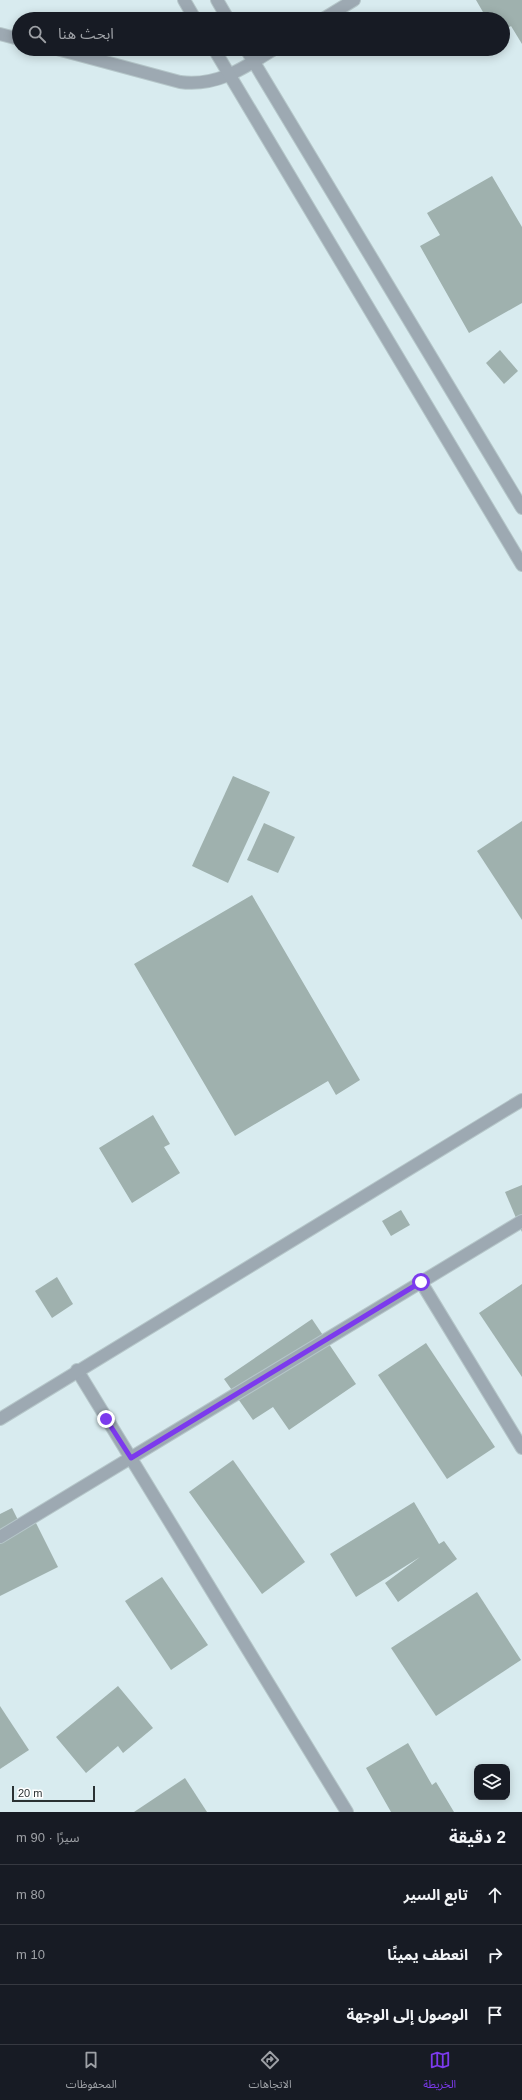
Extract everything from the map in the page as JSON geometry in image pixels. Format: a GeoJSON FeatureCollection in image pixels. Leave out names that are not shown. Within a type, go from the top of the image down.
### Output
{"type":"FeatureCollection","features":[{"type":"Feature","properties":{"kind":"street"},"geometry":{"type":"LineString","coordinates":[[184,0],[191,12]]}},
{"type":"Feature","properties":{"kind":"street"},"geometry":{"type":"LineString","coordinates":[[217,0],[224,12]]}},
{"type":"Feature","properties":{"kind":"street"},"geometry":{"type":"LineString","coordinates":[[334,12],[354,0]]}},
{"type":"Feature","properties":{"kind":"street"},"geometry":{"type":"LineString","coordinates":[[0,34],[12,37]]}},
{"type":"Feature","properties":{"kind":"street"},"geometry":{"type":"LineString","coordinates":[[83,56],[180,82],[204,84],[230,76],[263,56]]}},
{"type":"Feature","properties":{"kind":"street"},"geometry":{"type":"LineString","coordinates":[[218,56],[522,564]]}},
{"type":"Feature","properties":{"kind":"street"},"geometry":{"type":"LineString","coordinates":[[250,56],[522,508]]}},
{"type":"Feature","properties":{"kind":"street"},"geometry":{"type":"LineString","coordinates":[[0,1418],[522,1100]]}},
{"type":"Feature","properties":{"kind":"street"},"geometry":{"type":"LineString","coordinates":[[0,1537],[522,1221]]}},
{"type":"Feature","properties":{"kind":"street"},"geometry":{"type":"LineString","coordinates":[[421,1282],[522,1448]]}},
{"type":"Feature","properties":{"kind":"street"},"geometry":{"type":"LineString","coordinates":[[77,1370],[347,1812]]}},
{"type":"Feature","properties":{"kind":"building"},"geometry":{"type":"Polygon","coordinates":[[[476,0],[522,0],[522,44],[510,27],[510,12],[483,12],[476,0]]]}},
{"type":"Feature","properties":{"kind":"building"},"geometry":{"type":"Polygon","coordinates":[[[492,176],[522,227],[522,303],[469,333],[420,246],[440,235],[427,213],[492,176]]]}},
{"type":"Feature","properties":{"kind":"building"},"geometry":{"type":"Polygon","coordinates":[[[500,350],[518,371],[504,384],[486,363],[500,350]]]}},
{"type":"Feature","properties":{"kind":"building"},"geometry":{"type":"Polygon","coordinates":[[[233,776],[270,792],[228,883],[192,866],[233,776]]]}},
{"type":"Feature","properties":{"kind":"building"},"geometry":{"type":"Polygon","coordinates":[[[522,821],[522,920],[477,851],[522,821]]]}},
{"type":"Feature","properties":{"kind":"building"},"geometry":{"type":"Polygon","coordinates":[[[264,823],[295,837],[278,873],[247,860],[264,823]]]}},
{"type":"Feature","properties":{"kind":"building"},"geometry":{"type":"Polygon","coordinates":[[[252,895],[360,1080],[336,1095],[328,1081],[235,1136],[134,964],[252,895]]]}},
{"type":"Feature","properties":{"kind":"building"},"geometry":{"type":"Polygon","coordinates":[[[153,1115],[170,1144],[164,1147],[180,1173],[132,1203],[99,1148],[153,1115]]]}},
{"type":"Feature","properties":{"kind":"building"},"geometry":{"type":"Polygon","coordinates":[[[522,1185],[522,1232],[505,1192],[522,1185]]]}},
{"type":"Feature","properties":{"kind":"building"},"geometry":{"type":"Polygon","coordinates":[[[401,1210],[410,1225],[391,1236],[382,1221],[401,1210]]]}},
{"type":"Feature","properties":{"kind":"building"},"geometry":{"type":"Polygon","coordinates":[[[57,1277],[73,1304],[52,1318],[35,1291],[57,1277]]]}},
{"type":"Feature","properties":{"kind":"building"},"geometry":{"type":"Polygon","coordinates":[[[522,1284],[522,1377],[479,1313],[522,1284]]]}},
{"type":"Feature","properties":{"kind":"building"},"geometry":{"type":"Polygon","coordinates":[[[312,1319],[356,1384],[289,1430],[273,1407],[253,1420],[224,1379],[312,1319]]]}},
{"type":"Feature","properties":{"kind":"building"},"geometry":{"type":"Polygon","coordinates":[[[426,1343],[495,1447],[447,1479],[378,1375],[426,1343]]]}},
{"type":"Feature","properties":{"kind":"building"},"geometry":{"type":"Polygon","coordinates":[[[233,1460],[305,1562],[262,1594],[189,1492],[233,1460]]]}},
{"type":"Feature","properties":{"kind":"building"},"geometry":{"type":"Polygon","coordinates":[[[414,1502],[439,1544],[444,1541],[457,1559],[398,1602],[385,1583],[420,1557],[356,1597],[330,1554],[414,1502]]]}},
{"type":"Feature","properties":{"kind":"building"},"geometry":{"type":"Polygon","coordinates":[[[12,1508],[20,1524],[33,1517],[58,1567],[0,1596],[0,1514],[12,1508]]]}},
{"type":"Feature","properties":{"kind":"building"},"geometry":{"type":"Polygon","coordinates":[[[162,1577],[208,1645],[171,1670],[125,1601],[162,1577]]]}},
{"type":"Feature","properties":{"kind":"building"},"geometry":{"type":"Polygon","coordinates":[[[477,1592],[521,1660],[436,1716],[391,1648],[477,1592]]]}},
{"type":"Feature","properties":{"kind":"building"},"geometry":{"type":"Polygon","coordinates":[[[118,1686],[153,1728],[123,1753],[118,1746],[86,1773],[56,1737],[118,1686]]]}},
{"type":"Feature","properties":{"kind":"building"},"geometry":{"type":"Polygon","coordinates":[[[0,1706],[29,1750],[0,1769],[0,1706]]]}},
{"type":"Feature","properties":{"kind":"building"},"geometry":{"type":"Polygon","coordinates":[[[408,1743],[432,1785],[436,1782],[454,1812],[391,1812],[366,1768],[408,1743]]]}},
{"type":"Feature","properties":{"kind":"building"},"geometry":{"type":"Polygon","coordinates":[[[185,1778],[207,1812],[134,1812],[185,1778]]]}},
{"type":"Feature","properties":{"kind":"route"},"geometry":{"type":"LineString","coordinates":[[106,1419],[131,1458],[421,1282]]}}]}
